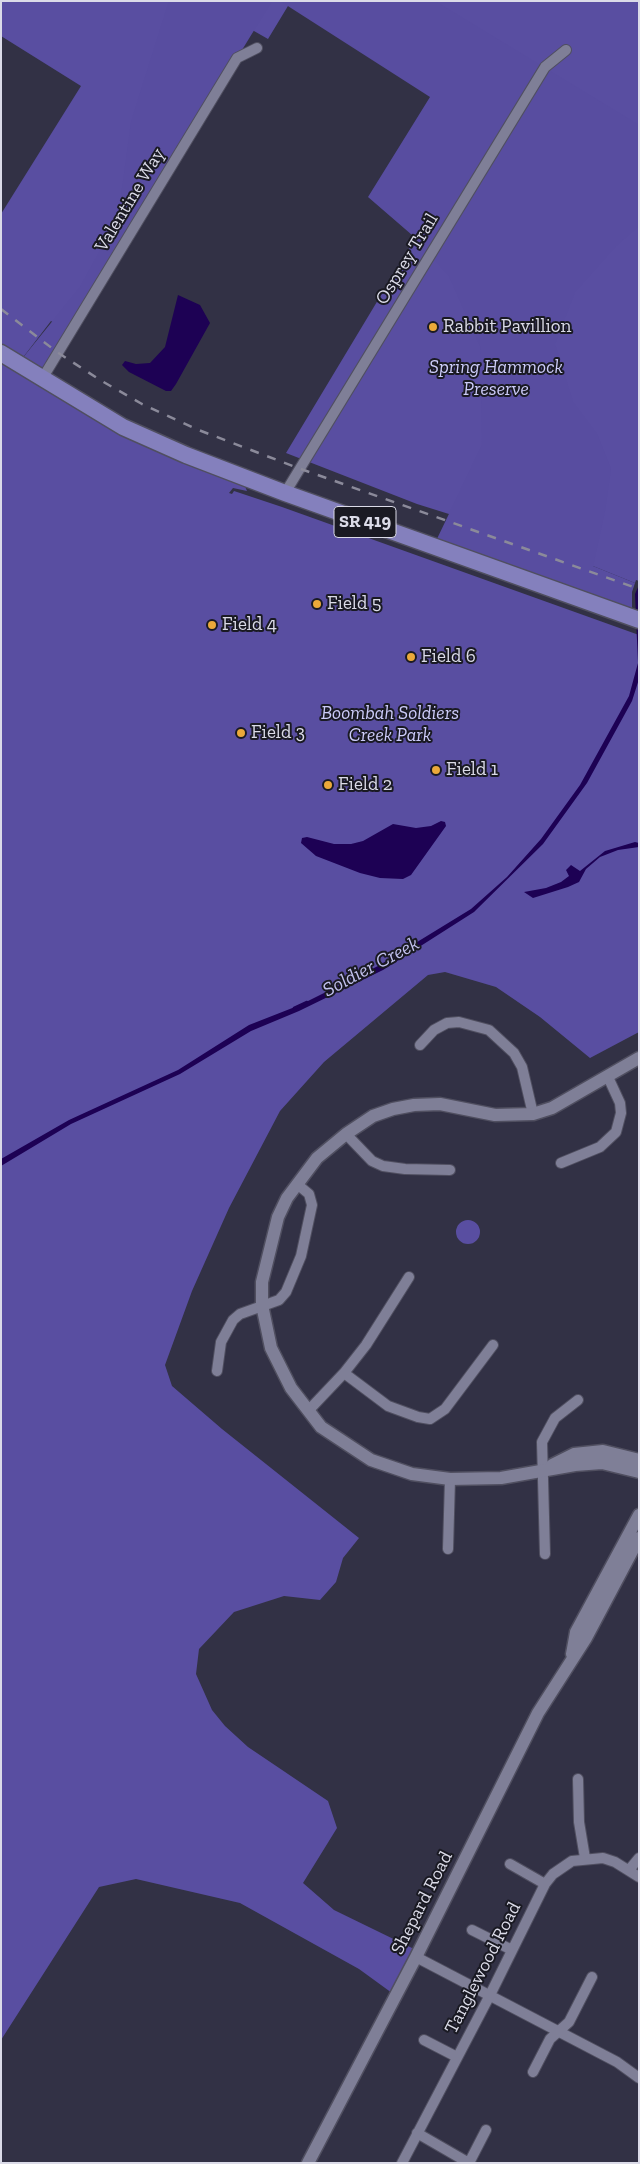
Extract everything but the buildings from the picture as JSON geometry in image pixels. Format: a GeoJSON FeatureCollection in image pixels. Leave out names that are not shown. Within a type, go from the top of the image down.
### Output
{"type":"FeatureCollection","features":[{"type":"Feature","properties":{"kind":"main road","name":"SR 419"},"geometry":{"type":"LineString","coordinates":[[1,353],[90,408],[144,437],[284,493],[634,618]]}},
{"type":"Feature","properties":{"kind":"street","name":"Valentine Way"},"geometry":{"type":"LineString","coordinates":[[42,379],[237,58],[257,48]]}},
{"type":"Feature","properties":{"kind":"street","name":"Osprey Trail"},"geometry":{"type":"LineString","coordinates":[[284,493],[545,67],[566,50]]}},
{"type":"Feature","properties":{"kind":"street"},"geometry":{"type":"LineString","coordinates":[[420,1045],[434,1030],[447,1024],[459,1022],[489,1030],[514,1053],[522,1067],[533,1114]]}},
{"type":"Feature","properties":{"kind":"street"},"geometry":{"type":"LineString","coordinates":[[639,1058],[552,1108],[533,1114],[496,1115],[440,1104],[414,1105],[393,1109],[373,1116],[346,1134],[317,1158],[296,1184],[278,1217],[262,1282],[262,1305],[271,1348],[280,1369],[321,1427],[334,1438],[371,1460],[412,1474],[450,1479],[501,1478],[602,1463],[639,1472]]}},
{"type":"Feature","properties":{"kind":"street"},"geometry":{"type":"LineString","coordinates":[[561,1163],[600,1147],[616,1132],[621,1113],[620,1103],[608,1077]]}},
{"type":"Feature","properties":{"kind":"street"},"geometry":{"type":"LineString","coordinates":[[346,1134],[361,1152],[372,1161],[383,1166],[405,1169],[450,1170]]}},
{"type":"Feature","properties":{"kind":"street"},"geometry":{"type":"LineString","coordinates":[[217,1371],[221,1342],[233,1320],[240,1314],[283,1296],[301,1256],[312,1205],[309,1194],[296,1184]]}},
{"type":"Feature","properties":{"kind":"street"},"geometry":{"type":"LineString","coordinates":[[308,1411],[344,1373],[366,1345],[409,1277]]}},
{"type":"Feature","properties":{"kind":"street"},"geometry":{"type":"LineString","coordinates":[[344,1373],[388,1406],[418,1417],[430,1419],[445,1409],[493,1345]]}},
{"type":"Feature","properties":{"kind":"street"},"geometry":{"type":"LineString","coordinates":[[545,1554],[541,1471],[542,1442],[547,1429],[555,1418],[578,1400]]}},
{"type":"Feature","properties":{"kind":"street"},"geometry":{"type":"LineString","coordinates":[[541,1471],[574,1454],[603,1451],[639,1460]]}},
{"type":"Feature","properties":{"kind":"street"},"geometry":{"type":"LineString","coordinates":[[448,1548],[450,1479]]}},
{"type":"Feature","properties":{"kind":"street","name":"Shepard Road"},"geometry":{"type":"LineString","coordinates":[[570,1661],[576,1632],[639,1515]]}},
{"type":"Feature","properties":{"kind":"street","name":"Shepard Road"},"geometry":{"type":"LineString","coordinates":[[308,2163],[416,1957],[538,1713],[586,1638],[639,1538]]}},
{"type":"Feature","properties":{"kind":"street"},"geometry":{"type":"LineString","coordinates":[[578,1779],[579,1822],[585,1858]]}},
{"type":"Feature","properties":{"kind":"street","name":"Tanglewood Road"},"geometry":{"type":"LineString","coordinates":[[402,2163],[490,1995],[545,1884],[553,1874],[572,1861],[585,1858],[602,1858],[629,1870],[639,1878]]}},
{"type":"Feature","properties":{"kind":"street"},"geometry":{"type":"LineString","coordinates":[[629,1870],[639,1858]]}},
{"type":"Feature","properties":{"kind":"street"},"geometry":{"type":"LineString","coordinates":[[510,1864],[545,1884]]}},
{"type":"Feature","properties":{"kind":"street"},"geometry":{"type":"LineString","coordinates":[[472,1930],[512,1950]]}},
{"type":"Feature","properties":{"kind":"street"},"geometry":{"type":"LineString","coordinates":[[416,1957],[617,2062],[639,2078]]}},
{"type":"Feature","properties":{"kind":"street"},"geometry":{"type":"LineString","coordinates":[[534,2072],[550,2039],[568,2022],[592,1977]]}},
{"type":"Feature","properties":{"kind":"street"},"geometry":{"type":"LineString","coordinates":[[424,2040],[457,2057]]}},
{"type":"Feature","properties":{"kind":"street"},"geometry":{"type":"LineString","coordinates":[[417,2133],[469,2163],[486,2130]]}},
{"type":"Feature","properties":{"kind":"green space"},"geometry":{"type":"Polygon","coordinates":[[[1,1],[291,1],[268,39],[247,27],[62,328],[51,321],[21,360],[1,348],[1,214],[81,86],[1,36],[1,1]]]}},
{"type":"Feature","properties":{"kind":"green space"},"geometry":{"type":"Polygon","coordinates":[[[169,1],[272,1],[43,375],[21,360],[80,287],[118,218],[131,122],[169,1]]]}},
{"type":"Feature","properties":{"kind":"green space"},"geometry":{"type":"Polygon","coordinates":[[[280,1],[435,1],[639,125],[639,226],[616,246],[575,292],[555,344],[573,402],[597,434],[611,469],[605,511],[593,566],[635,583],[632,592],[632,613],[435,543],[482,445],[480,346],[449,276],[412,235],[368,197],[430,97],[280,1]]]}},
{"type":"Feature","properties":{"kind":"green space","name":"Spring Hammock Preserve"},"geometry":{"type":"Polygon","coordinates":[[[400,1],[639,1],[639,581],[636,580],[635,583],[516,535],[417,504],[286,453],[517,69],[400,1]]]}},
{"type":"Feature","properties":{"kind":"green space","name":"Boombah Soldiers Creek Park"},"geometry":{"type":"Polygon","coordinates":[[[1,358],[243,482],[247,491],[233,488],[229,493],[232,494],[234,491],[282,507],[639,635],[639,1032],[590,1058],[540,1017],[496,987],[445,972],[428,975],[324,1062],[280,1111],[229,1208],[192,1291],[165,1365],[172,1386],[222,1429],[359,1538],[343,1558],[336,1582],[320,1600],[284,1596],[234,1612],[199,1649],[196,1674],[212,1710],[225,1726],[248,1747],[328,1801],[337,1828],[303,1883],[334,1910],[414,1949],[392,1993],[359,1969],[240,1903],[136,1879],[99,1887],[1,2040],[1,358]]]}},
{"type":"Feature","properties":{"kind":"green space"},"geometry":{"type":"Polygon","coordinates":[[[468,1220],[473,1221],[479,1227],[479,1237],[473,1243],[468,1244],[463,1243],[457,1237],[456,1232],[457,1227],[463,1221],[468,1220]]]}},
{"type":"Feature","properties":{"kind":"shaded area"},"geometry":{"type":"Polygon","coordinates":[[[178,295],[200,305],[210,323],[176,384],[171,391],[166,391],[129,372],[122,365],[125,361],[136,364],[150,363],[165,347],[178,295]]]}},
{"type":"Feature","properties":{"kind":"shaded area"},"geometry":{"type":"Polygon","coordinates":[[[639,585],[639,679],[632,701],[587,783],[543,844],[474,912],[383,970],[299,1011],[251,1031],[180,1074],[71,1124],[1,1166],[1,1159],[69,1120],[178,1070],[249,1025],[300,1005],[378,966],[471,909],[507,877],[541,839],[580,785],[629,696],[638,663],[635,594],[639,585]]]}},
{"type":"Feature","properties":{"kind":"shaded area"},"geometry":{"type":"Polygon","coordinates":[[[441,821],[445,822],[446,826],[411,875],[403,879],[380,878],[360,873],[316,856],[301,843],[302,838],[307,837],[334,844],[351,844],[363,841],[393,824],[416,828],[431,826],[441,821]]]}},
{"type":"Feature","properties":{"kind":"shaded area"},"geometry":{"type":"Polygon","coordinates":[[[635,842],[639,843],[639,847],[618,850],[600,857],[586,869],[579,882],[568,887],[533,898],[524,892],[546,888],[561,882],[569,876],[566,870],[571,865],[580,871],[605,851],[635,842]]]}},
{"type":"Feature","properties":{"kind":"waterway","name":"Soldier Creek"},"geometry":{"type":"LineString","coordinates":[[294,1008],[307,1002]]}},
{"type":"Feature","properties":{"kind":"railway"},"geometry":{"type":"LineString","coordinates":[[1,309],[57,352],[100,380],[142,404],[196,429],[298,468],[639,589]]}},
{"type":"Feature","properties":{"kind":"place","name":"Rabbit Pavillion"},"geometry":{"type":"Point","coordinates":[433,327]}},
{"type":"Feature","properties":{"kind":"place","name":"Field 5"},"geometry":{"type":"Point","coordinates":[317,604]}},
{"type":"Feature","properties":{"kind":"place","name":"Field 4"},"geometry":{"type":"Point","coordinates":[212,625]}},
{"type":"Feature","properties":{"kind":"place","name":"Field 6"},"geometry":{"type":"Point","coordinates":[411,657]}},
{"type":"Feature","properties":{"kind":"place","name":"Field 3"},"geometry":{"type":"Point","coordinates":[241,733]}},
{"type":"Feature","properties":{"kind":"place","name":"Field 1"},"geometry":{"type":"Point","coordinates":[436,770]}},
{"type":"Feature","properties":{"kind":"place","name":"Field 2"},"geometry":{"type":"Point","coordinates":[328,785]}}]}
